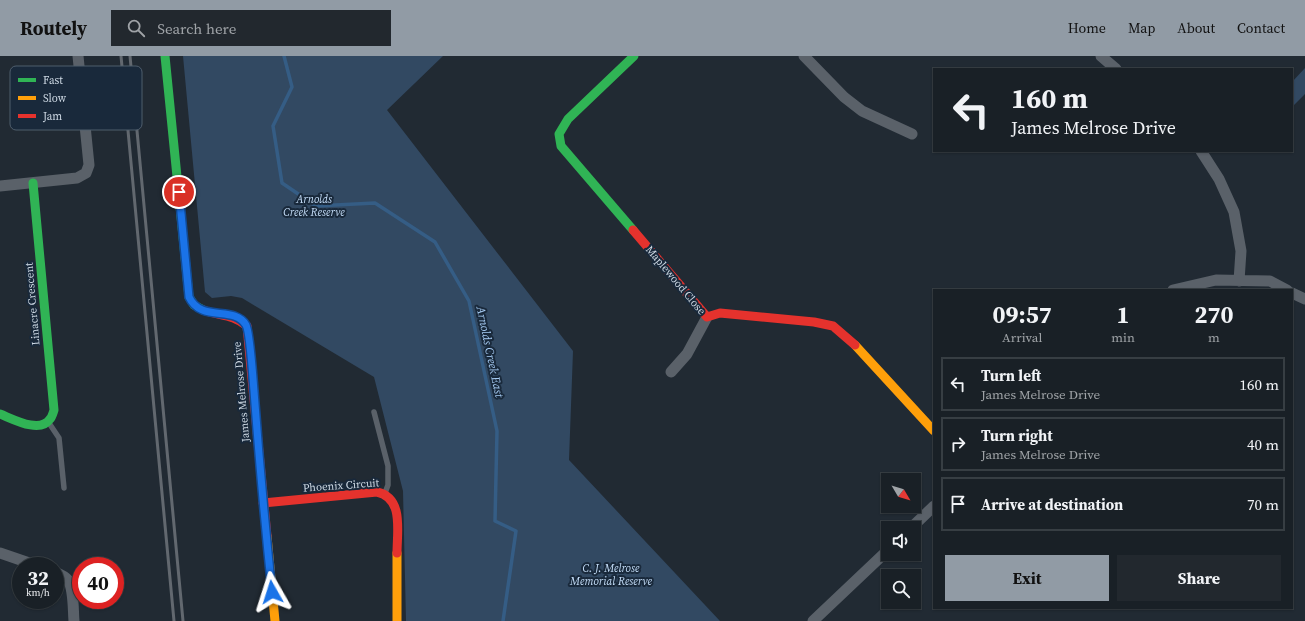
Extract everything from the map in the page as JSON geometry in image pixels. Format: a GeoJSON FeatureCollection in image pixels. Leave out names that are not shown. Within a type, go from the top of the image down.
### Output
{"type":"FeatureCollection","features":[{"type":"Feature","properties":{"kind":"street"},"geometry":{"type":"LineString","coordinates":[[78,56],[79,66]]}},
{"type":"Feature","properties":{"kind":"street","name":"James Melrose Drive"},"geometry":{"type":"LineString","coordinates":[[165,56],[189,297],[192,304],[198,309],[204,312],[233,316],[242,320],[247,326],[274,621]]}},
{"type":"Feature","properties":{"kind":"street","name":"Maplewood Close"},"geometry":{"type":"LineString","coordinates":[[634,56],[568,119],[559,134],[561,146],[707,317],[720,313],[814,322],[833,326],[853,342],[933,430]]}},
{"type":"Feature","properties":{"kind":"street"},"geometry":{"type":"LineString","coordinates":[[804,56],[844,96],[862,110],[912,134]]}},
{"type":"Feature","properties":{"kind":"street"},"geometry":{"type":"LineString","coordinates":[[1101,56],[1115,68]]}},
{"type":"Feature","properties":{"kind":"street"},"geometry":{"type":"LineString","coordinates":[[0,186],[77,178],[86,173],[89,164],[86,130]]}},
{"type":"Feature","properties":{"kind":"street"},"geometry":{"type":"LineString","coordinates":[[1202,152],[1219,179],[1234,212],[1241,251],[1239,281]]}},
{"type":"Feature","properties":{"kind":"street","name":"Linacre Crescent"},"geometry":{"type":"LineString","coordinates":[[33,183],[54,410],[53,417],[49,423]]}},
{"type":"Feature","properties":{"kind":"street"},"geometry":{"type":"LineString","coordinates":[[1177,289],[1216,280],[1270,281],[1285,289]]}},
{"type":"Feature","properties":{"kind":"street"},"geometry":{"type":"LineString","coordinates":[[1293,294],[1305,300]]}},
{"type":"Feature","properties":{"kind":"street"},"geometry":{"type":"LineString","coordinates":[[671,372],[687,354],[707,317]]}},
{"type":"Feature","properties":{"kind":"street"},"geometry":{"type":"LineString","coordinates":[[0,414],[34,426],[42,426],[49,423]]}},
{"type":"Feature","properties":{"kind":"street","name":"Phoenix Circuit"},"geometry":{"type":"LineString","coordinates":[[263,503],[377,492],[384,493],[393,500],[397,510],[398,621]]}},
{"type":"Feature","properties":{"kind":"street"},"geometry":{"type":"LineString","coordinates":[[918,521],[933,507]]}},
{"type":"Feature","properties":{"kind":"street"},"geometry":{"type":"LineString","coordinates":[[0,553],[12,557]]}},
{"type":"Feature","properties":{"kind":"street"},"geometry":{"type":"LineString","coordinates":[[813,621],[881,557]]}},
{"type":"Feature","properties":{"kind":"street"},"geometry":{"type":"LineString","coordinates":[[64,577],[69,581],[74,621]]}},
{"type":"Feature","properties":{"kind":"lane"},"geometry":{"type":"LineString","coordinates":[[374,412],[388,466],[388,485],[384,493]]}},
{"type":"Feature","properties":{"kind":"lane"},"geometry":{"type":"LineString","coordinates":[[49,423],[59,438],[64,488]]}},
{"type":"Feature","properties":{"kind":"green space","name":"Arnolds Creek Reserve"},"geometry":{"type":"Polygon","coordinates":[[[183,56],[443,56],[387,110],[573,351],[569,460],[720,621],[406,621],[403,491],[374,377],[242,298],[231,296],[212,298],[205,292],[183,56]]]}},
{"type":"Feature","properties":{"kind":"green space"},"geometry":{"type":"Polygon","coordinates":[[[1305,68],[1305,94],[1293,106],[1293,81],[1305,68]]]}},
{"type":"Feature","properties":{"kind":"waterway","name":"Arnolds Creek East"},"geometry":{"type":"LineString","coordinates":[[284,56],[292,87],[273,126],[282,183],[316,206],[375,203],[435,242],[469,301],[497,431],[495,521],[516,531],[503,621]]}},
{"type":"Feature","properties":{"kind":"railway"},"geometry":{"type":"LineString","coordinates":[[121,56],[122,66]]}},
{"type":"Feature","properties":{"kind":"railway"},"geometry":{"type":"LineString","coordinates":[[130,56],[131,66]]}},
{"type":"Feature","properties":{"kind":"railway"},"geometry":{"type":"LineString","coordinates":[[128,130],[174,621]]}},
{"type":"Feature","properties":{"kind":"railway"},"geometry":{"type":"LineString","coordinates":[[137,130],[183,621]]}},
{"type":"Feature","properties":{"kind":"traffic: fast"},"geometry":{"type":"LineString","coordinates":[[165,56],[189,297],[194,305],[203,310]]}},
{"type":"Feature","properties":{"kind":"traffic: fast"},"geometry":{"type":"LineString","coordinates":[[633,230],[561,146],[559,134],[568,119],[634,56]]}},
{"type":"Feature","properties":{"kind":"traffic: fast"},"geometry":{"type":"LineString","coordinates":[[0,414],[26,424],[40,425],[46,423],[50,419],[54,410],[33,183]]}},
{"type":"Feature","properties":{"kind":"traffic: slow"},"geometry":{"type":"LineString","coordinates":[[855,345],[933,430]]}},
{"type":"Feature","properties":{"kind":"traffic: slow"},"geometry":{"type":"LineString","coordinates":[[267,536],[275,621]]}},
{"type":"Feature","properties":{"kind":"traffic: slow"},"geometry":{"type":"LineString","coordinates":[[397,553],[397,621]]}},
{"type":"Feature","properties":{"kind":"traffic: jam"},"geometry":{"type":"LineString","coordinates":[[633,230],[707,317],[720,313],[814,322],[833,326],[855,345]]}},
{"type":"Feature","properties":{"kind":"traffic: jam"},"geometry":{"type":"LineString","coordinates":[[203,310],[237,319],[247,326],[267,536]]}},
{"type":"Feature","properties":{"kind":"traffic: jam"},"geometry":{"type":"LineString","coordinates":[[263,503],[377,492],[386,495],[392,501],[397,516],[397,553]]}},
{"type":"Feature","properties":{"kind":"route"},"geometry":{"type":"LineString","coordinates":[[179,192],[189,297],[192,304],[204,312],[233,316],[242,320],[247,326],[272,592]]}},
{"type":"Feature","properties":{"kind":"park label","name":"C. J. Melrose Memorial Reserve"},"geometry":{"type":"Point","coordinates":[611,574]}}]}
